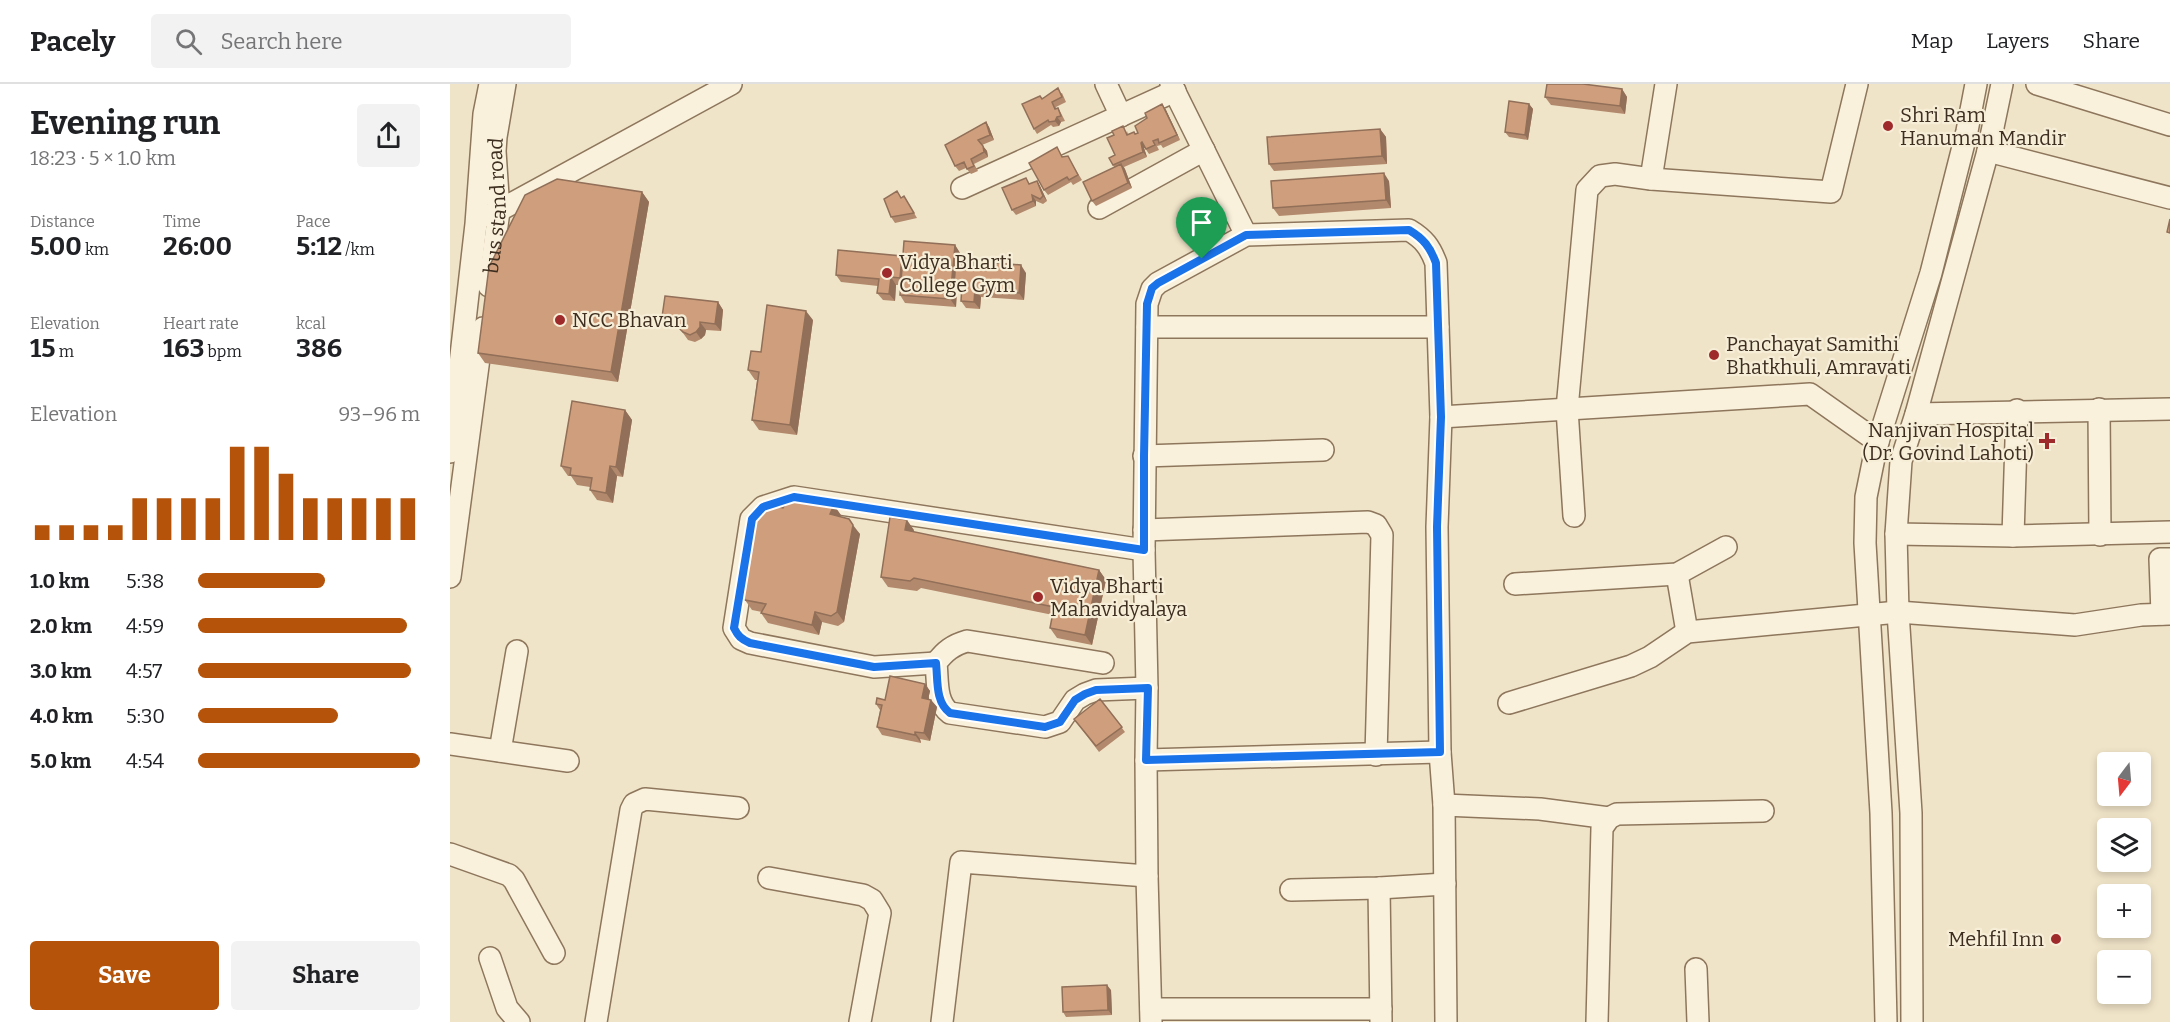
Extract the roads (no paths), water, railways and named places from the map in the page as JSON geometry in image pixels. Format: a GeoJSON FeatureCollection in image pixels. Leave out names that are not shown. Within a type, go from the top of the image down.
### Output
{"type":"FeatureCollection","features":[{"type":"Feature","properties":{"kind":"street","name":"bus stand road"},"geometry":{"type":"LineString","coordinates":[[450,450],[457,338],[476,224],[484,114],[490,84]]}},
{"type":"Feature","properties":{"kind":"street","name":"bus stand road"},"geometry":{"type":"LineString","coordinates":[[450,577],[499,211],[495,151],[505,84]]}},
{"type":"Feature","properties":{"kind":"street"},"geometry":{"type":"LineString","coordinates":[[476,224],[731,84]]}},
{"type":"Feature","properties":{"kind":"street"},"geometry":{"type":"LineString","coordinates":[[1106,84],[1121,116]]}},
{"type":"Feature","properties":{"kind":"street"},"geometry":{"type":"LineString","coordinates":[[1651,179],[1666,84]]}},
{"type":"Feature","properties":{"kind":"street"},"geometry":{"type":"LineString","coordinates":[[1574,516],[1567,409],[1587,190],[1600,176],[1615,174],[1651,179],[1831,192],[1857,84]]}},
{"type":"Feature","properties":{"kind":"street"},"geometry":{"type":"LineString","coordinates":[[1886,1022],[1881,813],[1868,614],[1866,498],[1878,442],[1931,273],[1968,131],[1976,84]]}},
{"type":"Feature","properties":{"kind":"street"},"geometry":{"type":"LineString","coordinates":[[1912,1022],[1911,813],[1898,612],[1896,534],[1901,461],[1988,151],[2002,84]]}},
{"type":"Feature","properties":{"kind":"street"},"geometry":{"type":"LineString","coordinates":[[2037,84],[2170,125]]}},
{"type":"Feature","properties":{"kind":"street"},"geometry":{"type":"LineString","coordinates":[[962,188],[1121,116],[1173,88],[1246,235]]}},
{"type":"Feature","properties":{"kind":"street"},"geometry":{"type":"LineString","coordinates":[[1099,208],[1204,150]]}},
{"type":"Feature","properties":{"kind":"street"},"geometry":{"type":"LineString","coordinates":[[1988,151],[2170,198]]}},
{"type":"Feature","properties":{"kind":"street"},"geometry":{"type":"LineString","coordinates":[[1379,888],[1381,1016],[1151,1016],[1147,876],[1148,688],[1144,540],[1149,295],[1158,283],[1246,235],[1409,230],[1422,238],[1430,247],[1436,263],[1441,417],[1437,527],[1440,752],[1444,805],[1446,1022]]}},
{"type":"Feature","properties":{"kind":"street"},"geometry":{"type":"LineString","coordinates":[[1147,327],[1438,327]]}},
{"type":"Feature","properties":{"kind":"street"},"geometry":{"type":"LineString","coordinates":[[1441,417],[1810,394],[1878,442]]}},
{"type":"Feature","properties":{"kind":"street"},"geometry":{"type":"LineString","coordinates":[[1916,414],[2170,408]]}},
{"type":"Feature","properties":{"kind":"street"},"geometry":{"type":"LineString","coordinates":[[2099,409],[2100,534]]}},
{"type":"Feature","properties":{"kind":"street"},"geometry":{"type":"LineString","coordinates":[[2013,536],[2017,410]]}},
{"type":"Feature","properties":{"kind":"street"},"geometry":{"type":"LineString","coordinates":[[1144,456],[1323,450]]}},
{"type":"Feature","properties":{"kind":"street"},"geometry":{"type":"LineString","coordinates":[[936,663],[874,667],[750,643],[741,639],[734,628],[752,519],[763,507],[794,497],[1144,540],[1368,522],[1376,525],[1382,535],[1376,755]]}},
{"type":"Feature","properties":{"kind":"street"},"geometry":{"type":"LineString","coordinates":[[1896,534],[2013,536],[2170,532]]}},
{"type":"Feature","properties":{"kind":"street"},"geometry":{"type":"LineString","coordinates":[[1515,584],[1677,574],[1726,547]]}},
{"type":"Feature","properties":{"kind":"street"},"geometry":{"type":"LineString","coordinates":[[1509,703],[1631,666],[1650,657],[1687,632],[1898,612],[2075,625],[2141,615],[2166,614],[2160,559],[2170,559]]}},
{"type":"Feature","properties":{"kind":"street"},"geometry":{"type":"LineString","coordinates":[[1677,574],[1687,632]]}},
{"type":"Feature","properties":{"kind":"street"},"geometry":{"type":"LineString","coordinates":[[1103,663],[967,641],[946,650],[936,663],[940,702],[950,713],[1045,727],[1060,722],[1075,700],[1085,694],[1096,690],[1148,688]]}},
{"type":"Feature","properties":{"kind":"street"},"geometry":{"type":"LineString","coordinates":[[500,751],[517,651]]}},
{"type":"Feature","properties":{"kind":"street"},"geometry":{"type":"LineString","coordinates":[[450,744],[568,761]]}},
{"type":"Feature","properties":{"kind":"street"},"geometry":{"type":"LineString","coordinates":[[1146,760],[1440,752]]}},
{"type":"Feature","properties":{"kind":"street"},"geometry":{"type":"LineString","coordinates":[[596,1022],[631,810],[634,804],[645,799],[738,808]]}},
{"type":"Feature","properties":{"kind":"street"},"geometry":{"type":"LineString","coordinates":[[1444,805],[1540,808],[1609,818]]}},
{"type":"Feature","properties":{"kind":"street"},"geometry":{"type":"LineString","coordinates":[[1597,1022],[1602,828],[1609,818],[1617,814],[1763,811]]}},
{"type":"Feature","properties":{"kind":"street"},"geometry":{"type":"LineString","coordinates":[[450,854],[504,871],[509,875],[514,880],[554,953]]}},
{"type":"Feature","properties":{"kind":"street"},"geometry":{"type":"LineString","coordinates":[[942,1022],[960,862],[1147,876]]}},
{"type":"Feature","properties":{"kind":"street"},"geometry":{"type":"LineString","coordinates":[[769,878],[863,895],[876,905],[880,913],[860,1022]]}},
{"type":"Feature","properties":{"kind":"street"},"geometry":{"type":"LineString","coordinates":[[1291,890],[1444,884]]}},
{"type":"Feature","properties":{"kind":"street"},"geometry":{"type":"LineString","coordinates":[[490,958],[507,1008],[519,1022]]}},
{"type":"Feature","properties":{"kind":"street"},"geometry":{"type":"LineString","coordinates":[[1696,969],[1698,1022]]}},
{"type":"Feature","properties":{"kind":"place","name":"Shri Ram Hanuman Mandir"},"geometry":{"type":"Point","coordinates":[1888,126]}},
{"type":"Feature","properties":{"kind":"place","name":"Vidya Bharti College Gym"},"geometry":{"type":"Point","coordinates":[887,273]}},
{"type":"Feature","properties":{"kind":"place","name":"NCC Bhavan"},"geometry":{"type":"Point","coordinates":[560,320]}},
{"type":"Feature","properties":{"kind":"place","name":"Panchayat Samithi Bhatkhuli, Amravati"},"geometry":{"type":"Point","coordinates":[1714,355]}},
{"type":"Feature","properties":{"kind":"place","name":"Nanjivan Hospital (Dr. Govind Lahoti)"},"geometry":{"type":"Point","coordinates":[2047,441]}},
{"type":"Feature","properties":{"kind":"place","name":"Vidya Bharti Mahavidyalaya"},"geometry":{"type":"Point","coordinates":[1038,597]}},
{"type":"Feature","properties":{"kind":"place","name":"Mehfil Inn"},"geometry":{"type":"Point","coordinates":[2056,939]}}]}
